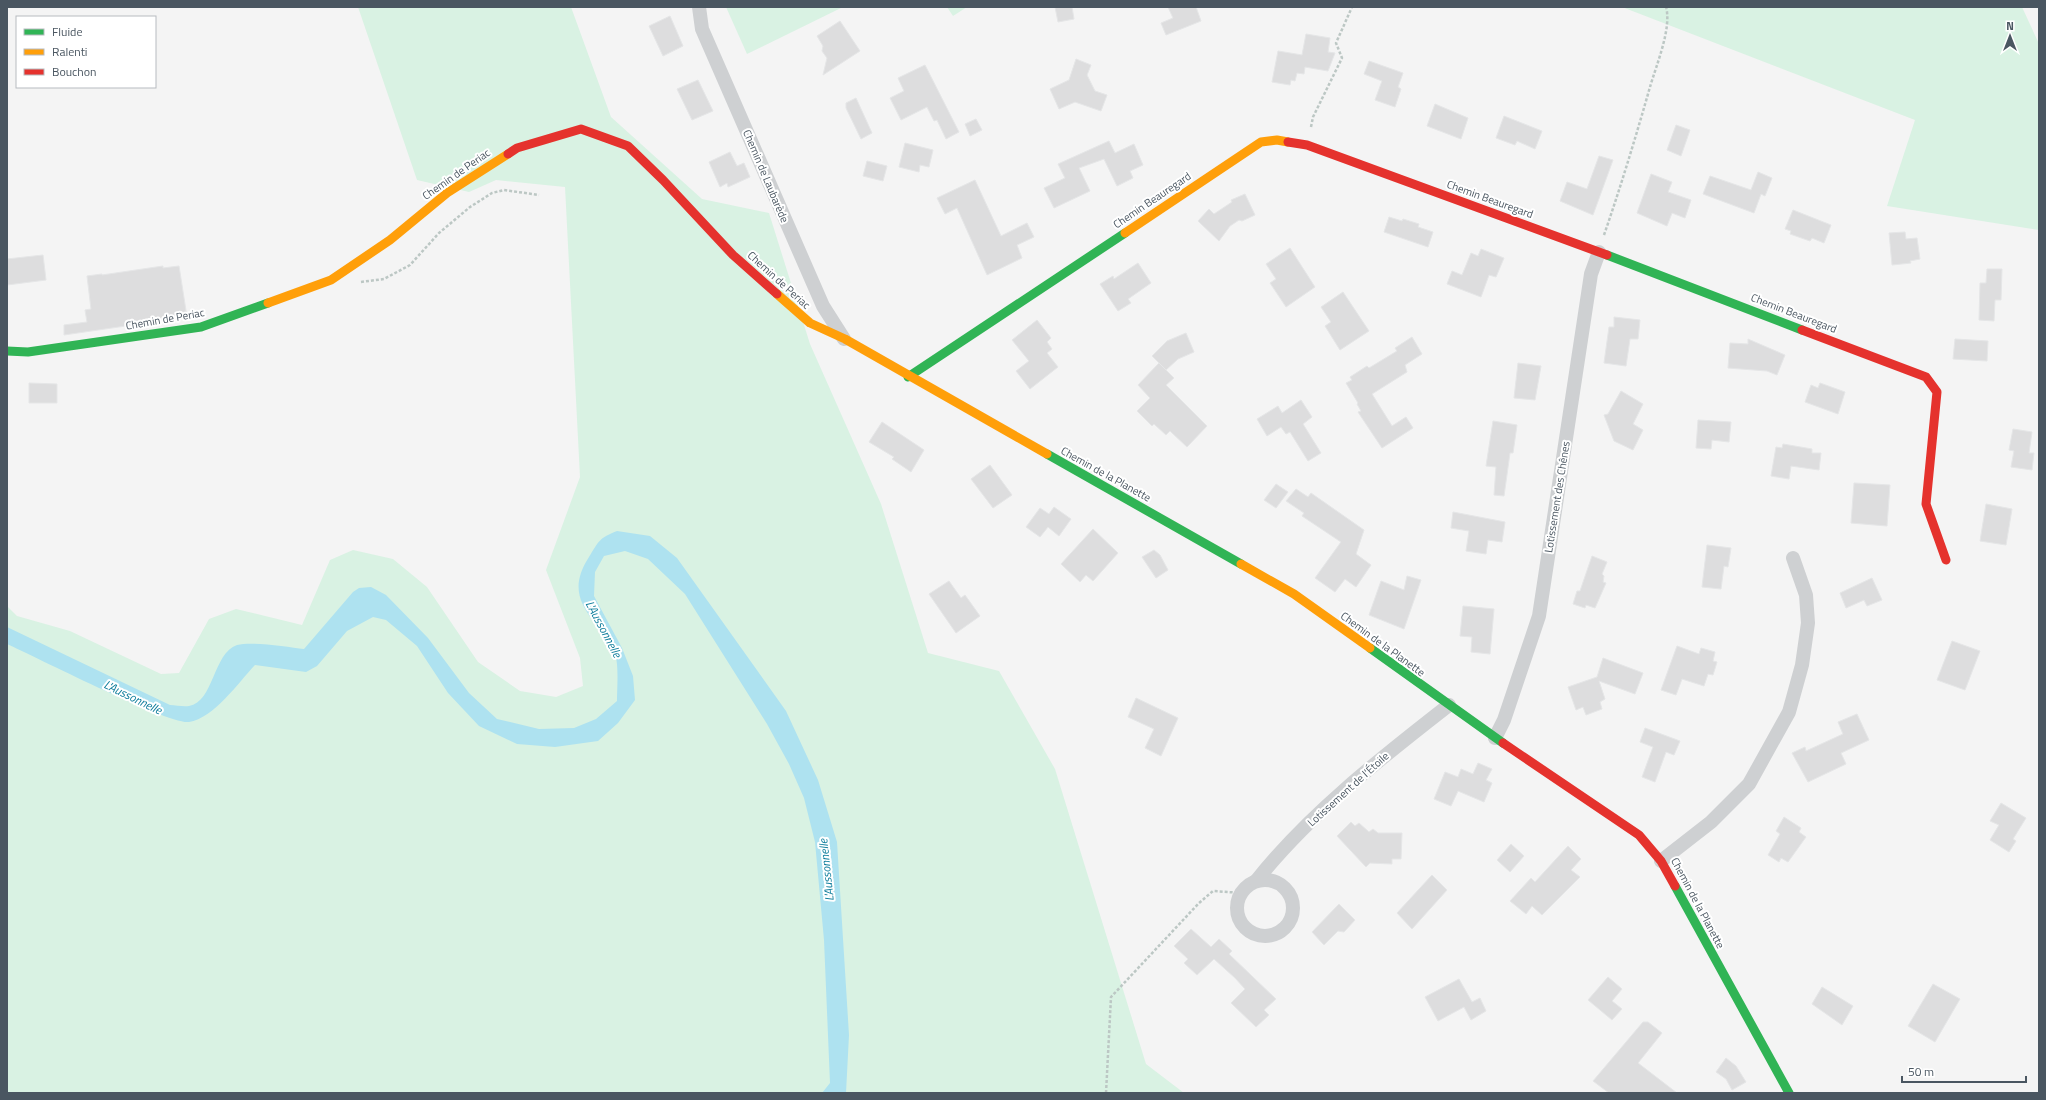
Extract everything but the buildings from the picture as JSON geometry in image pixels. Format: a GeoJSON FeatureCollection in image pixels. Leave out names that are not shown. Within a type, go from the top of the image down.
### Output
{"type":"FeatureCollection","features":[{"type":"Feature","properties":{"kind":"street","name":"Chemin de Laubarède"},"geometry":{"type":"LineString","coordinates":[[699,7],[702,29],[823,306],[844,340]]}},
{"type":"Feature","properties":{"kind":"street","name":"Chemin de Periac"},"geometry":{"type":"LineString","coordinates":[[7,351],[28,352],[202,327],[331,280],[390,240],[447,193],[517,148],[582,129],[628,146],[663,180],[733,255],[810,323],[844,340]]}},
{"type":"Feature","properties":{"kind":"street","name":"Chemin Beauregard"},"geometry":{"type":"LineString","coordinates":[[908,376],[1261,142],[1277,140],[1308,145],[1599,252],[1926,376],[1937,392],[1926,504],[1946,560]]}},
{"type":"Feature","properties":{"kind":"street","name":"Lotissement des Chênes"},"geometry":{"type":"LineString","coordinates":[[1495,738],[1504,720],[1539,616],[1591,274],[1599,252]]}},
{"type":"Feature","properties":{"kind":"street","name":"Chemin de la Planette"},"geometry":{"type":"LineString","coordinates":[[844,340],[1294,594],[1495,738],[1639,835],[1661,861],[1789,1093]]}},
{"type":"Feature","properties":{"kind":"street"},"geometry":{"type":"LineString","coordinates":[[1661,861],[1711,822],[1749,784],[1788,712],[1802,664],[1808,623],[1806,595],[1792,558]]}},
{"type":"Feature","properties":{"kind":"street","name":"Lotissement de l'Étoile"},"geometry":{"type":"LineString","coordinates":[[1242,893],[1248,886],[1256,881],[1280,851],[1365,772],[1449,705]]}},
{"type":"Feature","properties":{"kind":"street"},"geometry":{"type":"LineString","coordinates":[[1242,893],[1237,909],[1244,926],[1253,933],[1266,936],[1280,932],[1288,925],[1293,913],[1293,903],[1288,891],[1281,884],[1268,880],[1256,881]]}},
{"type":"Feature","properties":{"kind":"path"},"geometry":{"type":"LineString","coordinates":[[1308,145],[1313,117],[1342,58],[1336,43],[1352,7]]}},
{"type":"Feature","properties":{"kind":"path"},"geometry":{"type":"LineString","coordinates":[[1599,252],[1621,187],[1661,48],[1668,15],[1666,7]]}},
{"type":"Feature","properties":{"kind":"path"},"geometry":{"type":"LineString","coordinates":[[355,282],[384,278],[410,265],[439,233],[470,207],[492,193],[504,190],[539,195]]}},
{"type":"Feature","properties":{"kind":"path"},"geometry":{"type":"LineString","coordinates":[[1106,1093],[1111,997],[1199,903],[1213,891],[1242,893]]}},
{"type":"Feature","properties":{"kind":"green space"},"geometry":{"type":"Polygon","coordinates":[[[358,7],[571,7],[611,117],[702,199],[769,213],[810,344],[881,504],[928,653],[999,671],[1055,769],[1146,1064],[1184,1093],[7,1093],[7,606],[17,616],[70,631],[161,674],[179,673],[209,619],[236,609],[302,625],[330,560],[353,550],[393,559],[427,587],[478,662],[520,691],[556,697],[583,686],[580,658],[546,570],[580,477],[565,187],[496,180],[469,192],[417,180],[358,7]]]}},
{"type":"Feature","properties":{"kind":"green space"},"geometry":{"type":"Polygon","coordinates":[[[726,7],[843,7],[747,54],[726,7]]]}},
{"type":"Feature","properties":{"kind":"green space"},"geometry":{"type":"Polygon","coordinates":[[[947,7],[967,7],[953,16],[947,7]]]}},
{"type":"Feature","properties":{"kind":"green space"},"geometry":{"type":"Polygon","coordinates":[[[1622,7],[2022,7],[2039,44],[2039,230],[1887,206],[1915,120],[1622,7]]]}},
{"type":"Feature","properties":{"kind":"water","name":"L'Aussonnelle"},"geometry":{"type":"Polygon","coordinates":[[[617,531],[650,536],[677,558],[786,711],[818,780],[837,842],[849,1035],[846,1093],[822,1093],[830,1083],[824,940],[815,842],[804,798],[789,764],[767,724],[685,594],[648,559],[625,551],[604,556],[595,572],[594,596],[622,648],[633,676],[635,700],[618,723],[598,741],[555,747],[517,744],[479,726],[448,693],[417,646],[386,620],[373,617],[347,631],[317,666],[306,672],[255,665],[216,707],[198,719],[189,722],[177,720],[156,713],[130,702],[7,644],[7,627],[170,705],[189,706],[197,703],[204,696],[223,657],[229,650],[237,645],[244,644],[304,649],[353,592],[359,588],[371,587],[386,595],[428,638],[469,693],[497,719],[539,729],[574,728],[596,719],[617,701],[617,670],[615,655],[608,642],[585,609],[580,598],[579,586],[581,573],[589,557],[603,538],[617,531]]]}},
{"type":"Feature","properties":{"kind":"traffic: fast"},"geometry":{"type":"LineString","coordinates":[[908,377],[1125,233]]}},
{"type":"Feature","properties":{"kind":"traffic: fast"},"geometry":{"type":"LineString","coordinates":[[1607,255],[1802,330]]}},
{"type":"Feature","properties":{"kind":"traffic: fast"},"geometry":{"type":"LineString","coordinates":[[7,351],[28,352],[201,327],[268,303]]}},
{"type":"Feature","properties":{"kind":"traffic: fast"},"geometry":{"type":"LineString","coordinates":[[1047,454],[1241,564]]}},
{"type":"Feature","properties":{"kind":"traffic: fast"},"geometry":{"type":"LineString","coordinates":[[1370,648],[1503,743]]}},
{"type":"Feature","properties":{"kind":"traffic: fast"},"geometry":{"type":"LineString","coordinates":[[1675,886],[1789,1093]]}},
{"type":"Feature","properties":{"kind":"traffic: slow"},"geometry":{"type":"LineString","coordinates":[[1125,233],[1261,142],[1277,140],[1288,142]]}},
{"type":"Feature","properties":{"kind":"traffic: slow"},"geometry":{"type":"LineString","coordinates":[[268,303],[331,280],[390,240],[447,193],[508,154]]}},
{"type":"Feature","properties":{"kind":"traffic: slow"},"geometry":{"type":"LineString","coordinates":[[777,294],[810,323],[845,339],[1047,454]]}},
{"type":"Feature","properties":{"kind":"traffic: slow"},"geometry":{"type":"LineString","coordinates":[[1241,564],[1294,594],[1370,648]]}},
{"type":"Feature","properties":{"kind":"traffic: jam"},"geometry":{"type":"LineString","coordinates":[[508,154],[517,148],[581,129],[628,146],[663,180],[733,255],[777,294]]}},
{"type":"Feature","properties":{"kind":"traffic: jam"},"geometry":{"type":"LineString","coordinates":[[1288,142],[1307,145],[1607,255]]}},
{"type":"Feature","properties":{"kind":"traffic: jam"},"geometry":{"type":"LineString","coordinates":[[1802,330],[1926,377],[1937,392],[1926,504],[1946,560]]}},
{"type":"Feature","properties":{"kind":"traffic: jam"},"geometry":{"type":"LineString","coordinates":[[1503,743],[1639,835],[1661,861],[1675,886]]}}]}
